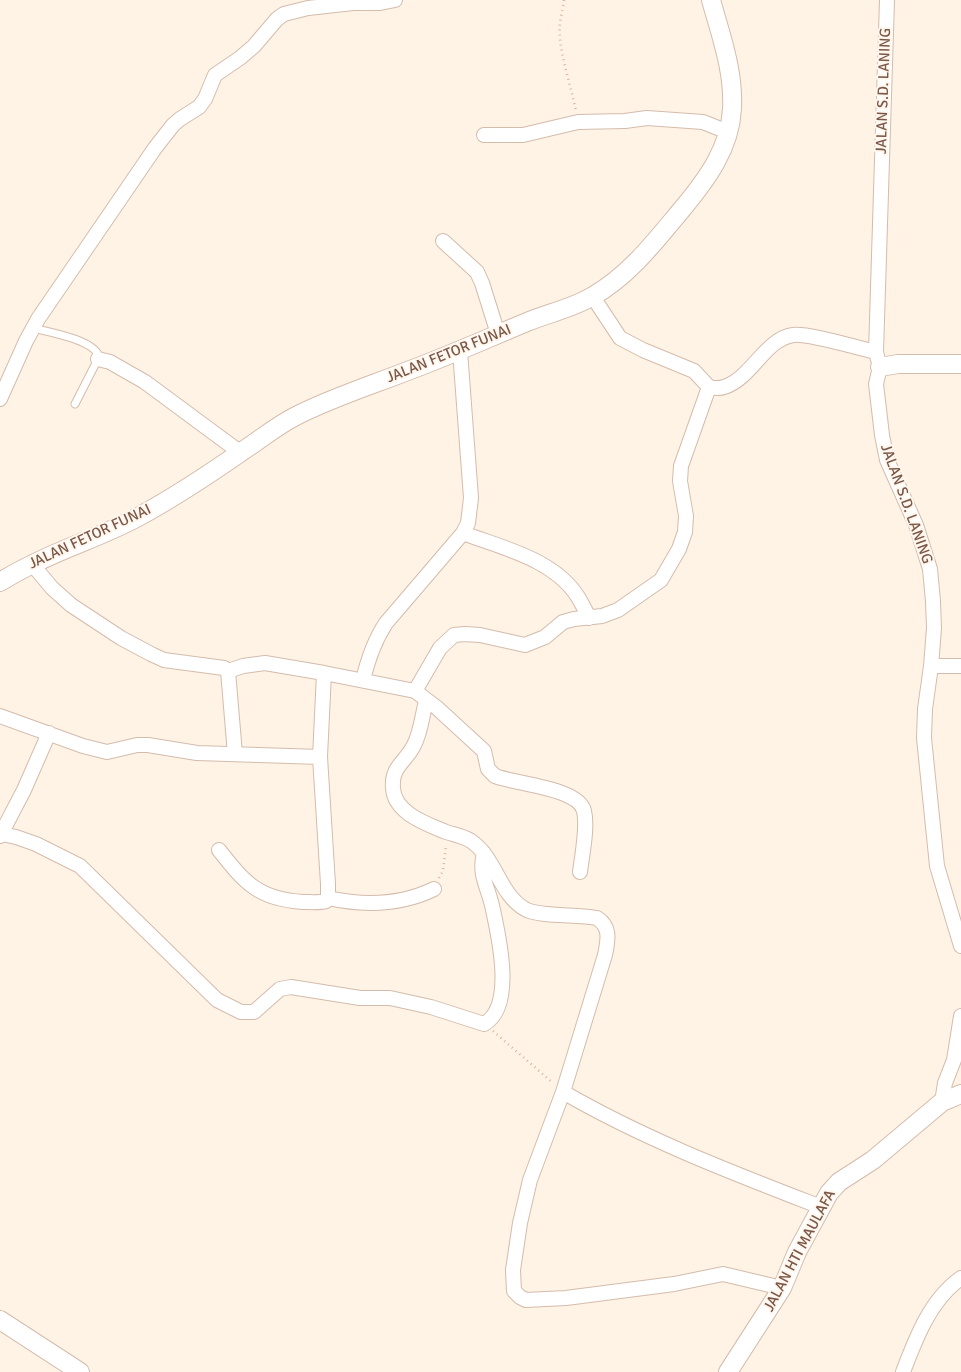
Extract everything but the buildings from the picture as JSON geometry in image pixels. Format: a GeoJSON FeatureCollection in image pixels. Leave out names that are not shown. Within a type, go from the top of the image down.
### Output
{"type":"FeatureCollection","features":[{"type":"Feature","properties":{"kind":"street"},"geometry":{"type":"LineString","coordinates":[[0,399],[33,328],[50,300],[173,125],[199,107],[215,75],[254,46],[277,19],[284,14],[308,8],[353,2],[380,3],[395,0]]}},
{"type":"Feature","properties":{"kind":"street","name":"JALAN FETOR FUNAI"},"geometry":{"type":"LineString","coordinates":[[0,582],[32,564],[138,517],[241,453],[275,428],[296,416],[592,296],[609,285],[653,244],[712,171],[721,153],[732,112],[732,91],[730,68],[711,0]]}},
{"type":"Feature","properties":{"kind":"street","name":"JALAN S.D. LANING"},"geometry":{"type":"LineString","coordinates":[[887,0],[876,384],[887,460],[916,525],[930,569],[934,619],[924,738],[936,866],[961,946]]}},
{"type":"Feature","properties":{"kind":"street"},"geometry":{"type":"LineString","coordinates":[[484,135],[523,135],[578,122],[663,118],[703,122],[728,132]]}},
{"type":"Feature","properties":{"kind":"street"},"geometry":{"type":"LineString","coordinates":[[443,241],[477,272],[498,334]]}},
{"type":"Feature","properties":{"kind":"street"},"geometry":{"type":"LineString","coordinates":[[592,296],[620,338],[694,372],[709,387],[722,388],[727,386],[743,375],[763,354],[787,336],[796,334],[878,360],[898,364],[961,364]]}},
{"type":"Feature","properties":{"kind":"street"},"geometry":{"type":"LineString","coordinates":[[363,680],[369,656],[382,630],[463,533],[468,523],[471,498],[460,351]]}},
{"type":"Feature","properties":{"kind":"street"},"geometry":{"type":"LineString","coordinates":[[98,359],[110,362],[145,382],[241,453]]}},
{"type":"Feature","properties":{"kind":"street"},"geometry":{"type":"LineString","coordinates":[[415,691],[440,648],[454,635],[480,636],[525,645],[544,637],[563,622],[602,616],[618,610],[661,580],[679,550],[685,532],[686,516],[680,481],[681,466],[709,387]]}},
{"type":"Feature","properties":{"kind":"street"},"geometry":{"type":"LineString","coordinates":[[463,533],[534,560],[550,570],[577,596],[589,618]]}},
{"type":"Feature","properties":{"kind":"street"},"geometry":{"type":"LineString","coordinates":[[32,564],[62,598],[121,638],[164,660],[224,668],[228,671],[265,663],[415,691],[436,707],[484,751],[488,769],[494,776],[564,793],[580,801],[584,810],[585,820],[580,872]]}},
{"type":"Feature","properties":{"kind":"street"},"geometry":{"type":"LineString","coordinates":[[931,666],[961,666]]}},
{"type":"Feature","properties":{"kind":"street"},"geometry":{"type":"LineString","coordinates":[[228,671],[235,754]]}},
{"type":"Feature","properties":{"kind":"street"},"geometry":{"type":"LineString","coordinates":[[324,673],[320,757],[328,898]]}},
{"type":"Feature","properties":{"kind":"street"},"geometry":{"type":"LineString","coordinates":[[426,701],[414,747],[401,761],[393,776],[392,790],[398,802],[410,815],[472,841],[484,853],[509,896],[527,910],[541,914],[597,918],[603,922],[607,931],[608,939],[605,955],[563,1092],[530,1180],[512,1270],[513,1286],[517,1294],[526,1300],[566,1298],[674,1284],[723,1274],[782,1288]]}},
{"type":"Feature","properties":{"kind":"street"},"geometry":{"type":"LineString","coordinates":[[0,716],[83,746],[107,752],[137,745],[148,745],[197,752],[320,757]]}},
{"type":"Feature","properties":{"kind":"street"},"geometry":{"type":"LineString","coordinates":[[49,733],[32,774],[1,835],[16,837],[36,844],[80,866],[217,1000],[241,1012],[254,1012],[280,989],[291,988],[360,998],[390,998],[431,1007],[484,1024],[492,1020],[502,994],[503,981],[493,909],[481,867],[484,853]]}},
{"type":"Feature","properties":{"kind":"street"},"geometry":{"type":"LineString","coordinates":[[219,850],[242,878],[253,888],[264,894],[293,901],[324,902],[328,898]]}},
{"type":"Feature","properties":{"kind":"street"},"geometry":{"type":"LineString","coordinates":[[328,898],[353,903],[382,903],[412,898],[434,888]]}},
{"type":"Feature","properties":{"kind":"street"},"geometry":{"type":"LineString","coordinates":[[942,1102],[945,1083],[954,1060],[961,1016]]}},
{"type":"Feature","properties":{"kind":"street"},"geometry":{"type":"LineString","coordinates":[[563,1092],[614,1119],[693,1156],[821,1207]]}},
{"type":"Feature","properties":{"kind":"street","name":"JALAN HTI MAULAFA"},"geometry":{"type":"LineString","coordinates":[[728,1372],[782,1288],[797,1252],[829,1193],[839,1182],[872,1160],[942,1102],[961,1094]]}},
{"type":"Feature","properties":{"kind":"street"},"geometry":{"type":"LineString","coordinates":[[903,1372],[923,1324],[941,1298],[961,1278]]}},
{"type":"Feature","properties":{"kind":"street"},"geometry":{"type":"LineString","coordinates":[[0,1320],[80,1372]]}},
{"type":"Feature","properties":{"kind":"lane"},"geometry":{"type":"LineString","coordinates":[[33,328],[66,336],[98,352],[98,359],[75,404]]}},
{"type":"Feature","properties":{"kind":"path"},"geometry":{"type":"LineString","coordinates":[[564,0],[563,14],[560,22],[560,41],[578,122]]}},
{"type":"Feature","properties":{"kind":"path"},"geometry":{"type":"LineString","coordinates":[[434,888],[443,871],[448,832]]}},
{"type":"Feature","properties":{"kind":"path"},"geometry":{"type":"LineString","coordinates":[[484,1024],[563,1092]]}}]}
